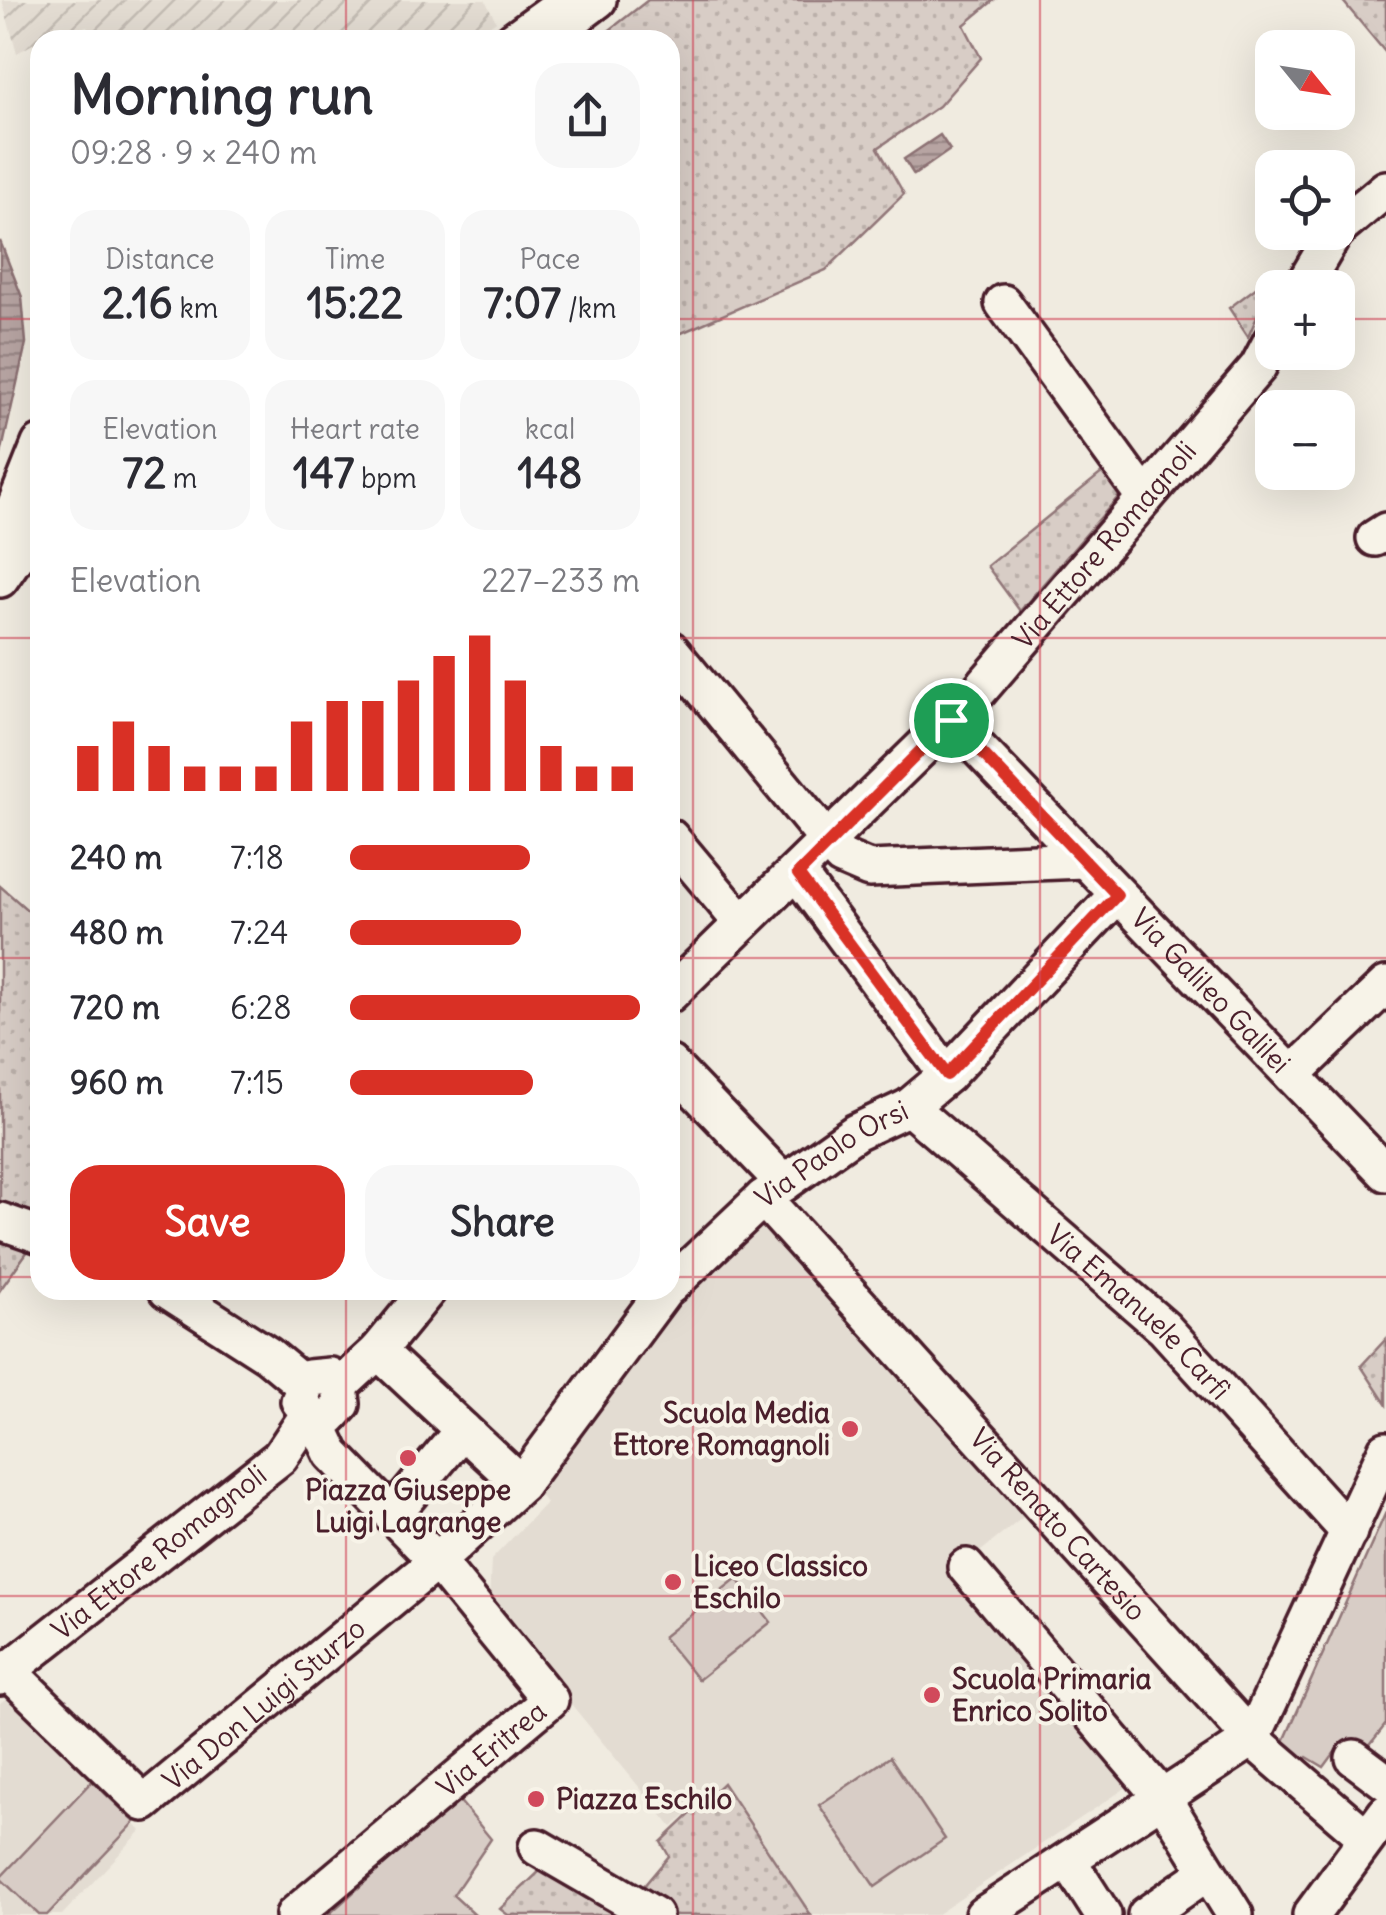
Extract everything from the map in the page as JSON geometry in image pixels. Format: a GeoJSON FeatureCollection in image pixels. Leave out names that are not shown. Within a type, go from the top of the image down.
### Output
{"type":"FeatureCollection","features":[{"type":"Feature","properties":{"kind":"street"},"geometry":{"type":"LineString","coordinates":[[527,30],[568,0]]}},
{"type":"Feature","properties":{"kind":"street"},"geometry":{"type":"LineString","coordinates":[[558,30],[598,0]]}},
{"type":"Feature","properties":{"kind":"street"},"geometry":{"type":"LineString","coordinates":[[1355,215],[1386,189]]}},
{"type":"Feature","properties":{"kind":"street"},"geometry":{"type":"LineString","coordinates":[[1003,304],[1144,498]]}},
{"type":"Feature","properties":{"kind":"street","name":"Via Ettore Romagnoli"},"geometry":{"type":"LineString","coordinates":[[680,984],[798,874],[951,720],[1255,370]]}},
{"type":"Feature","properties":{"kind":"street"},"geometry":{"type":"LineString","coordinates":[[0,544],[30,469]]}},
{"type":"Feature","properties":{"kind":"street"},"geometry":{"type":"LineString","coordinates":[[0,579],[30,536]]}},
{"type":"Feature","properties":{"kind":"street"},"geometry":{"type":"LineString","coordinates":[[680,661],[840,857],[869,869],[1083,860]]}},
{"type":"Feature","properties":{"kind":"street","name":"Via Galileo Galilei"},"geometry":{"type":"LineString","coordinates":[[951,720],[1386,1174]]}},
{"type":"Feature","properties":{"kind":"street"},"geometry":{"type":"LineString","coordinates":[[680,849],[742,923]]}},
{"type":"Feature","properties":{"kind":"street"},"geometry":{"type":"LineString","coordinates":[[798,874],[947,1075]]}},
{"type":"Feature","properties":{"kind":"street","name":"Via Paolo Orsi"},"geometry":{"type":"LineString","coordinates":[[680,1277],[774,1190],[856,1132],[909,1107],[947,1075],[1117,895]]}},
{"type":"Feature","properties":{"kind":"street"},"geometry":{"type":"LineString","coordinates":[[1292,1075],[1386,985]]}},
{"type":"Feature","properties":{"kind":"street","name":"Via Renato Cartesio"},"geometry":{"type":"LineString","coordinates":[[680,1076],[774,1190],[1252,1739],[1377,1826]]}},
{"type":"Feature","properties":{"kind":"street","name":"Via Emanuele Carfì"},"geometry":{"type":"LineString","coordinates":[[909,1107],[1164,1328],[1350,1532]]}},
{"type":"Feature","properties":{"kind":"street"},"geometry":{"type":"LineString","coordinates":[[0,1221],[30,1231]]}},
{"type":"Feature","properties":{"kind":"street"},"geometry":{"type":"LineString","coordinates":[[183,1300],[227,1327],[309,1406],[332,1454],[438,1562]]}},
{"type":"Feature","properties":{"kind":"street"},"geometry":{"type":"LineString","coordinates":[[309,1406],[323,1375],[340,1386],[378,1351],[420,1300]]}},
{"type":"Feature","properties":{"kind":"street","name":"Via Paolo Orsi"},"geometry":{"type":"LineString","coordinates":[[438,1562],[521,1484],[659,1300]]}},
{"type":"Feature","properties":{"kind":"street"},"geometry":{"type":"LineString","coordinates":[[378,1351],[521,1484]]}},
{"type":"Feature","properties":{"kind":"street","name":"Via Ettore Romagnoli"},"geometry":{"type":"LineString","coordinates":[[4,1674],[280,1457],[309,1406]]}},
{"type":"Feature","properties":{"kind":"street"},"geometry":{"type":"LineString","coordinates":[[392,1515],[463,1430]]}},
{"type":"Feature","properties":{"kind":"street"},"geometry":{"type":"LineString","coordinates":[[984,1915],[1252,1739],[1386,1450]]}},
{"type":"Feature","properties":{"kind":"street","name":"Via Don Luigi Sturzo"},"geometry":{"type":"LineString","coordinates":[[4,1674],[144,1803],[438,1562]]}},
{"type":"Feature","properties":{"kind":"street","name":"Via Eritrea"},"geometry":{"type":"LineString","coordinates":[[294,1915],[550,1700],[438,1562]]}},
{"type":"Feature","properties":{"kind":"street"},"geometry":{"type":"LineString","coordinates":[[966,1567],[1164,1800],[1236,1915]]}},
{"type":"Feature","properties":{"kind":"street"},"geometry":{"type":"LineString","coordinates":[[1354,1758],[1386,1782]]}},
{"type":"Feature","properties":{"kind":"street"},"geometry":{"type":"LineString","coordinates":[[1310,1915],[1377,1826]]}},
{"type":"Feature","properties":{"kind":"street"},"geometry":{"type":"LineString","coordinates":[[537,1847],[654,1915]]}},
{"type":"Feature","properties":{"kind":"street"},"geometry":{"type":"LineString","coordinates":[[1068,1862],[1104,1915]]}},
{"type":"Feature","properties":{"kind":"street"},"geometry":{"type":"LineString","coordinates":[[1146,1915],[1208,1872]]}},
{"type":"Feature","properties":{"kind":"shaded area"},"geometry":{"type":"Polygon","coordinates":[[[2,0],[485,0],[496,21],[484,30],[88,30],[87,26],[74,30],[30,30],[30,46],[17,53],[2,0]]]}},
{"type":"Feature","properties":{"kind":"shaded area"},"geometry":{"type":"Polygon","coordinates":[[[648,0],[994,0],[964,25],[981,58],[939,106],[878,148],[904,194],[826,270],[680,334],[680,30],[610,30],[648,0]]]}},
{"type":"Feature","properties":{"kind":"shaded area"},"geometry":{"type":"Polygon","coordinates":[[[1342,0],[1386,0],[1386,53],[1342,0]]]}},
{"type":"Feature","properties":{"kind":"shaded area"},"geometry":{"type":"Polygon","coordinates":[[[940,135],[950,150],[914,175],[904,159],[940,135]]]}},
{"type":"Feature","properties":{"kind":"shaded area"},"geometry":{"type":"Polygon","coordinates":[[[0,241],[22,297],[26,343],[0,459],[0,241]]]}},
{"type":"Feature","properties":{"kind":"shaded area"},"geometry":{"type":"Polygon","coordinates":[[[1255,288],[1255,321],[1248,337],[1229,308],[1255,288]]]}},
{"type":"Feature","properties":{"kind":"shaded area"},"geometry":{"type":"Polygon","coordinates":[[[1109,467],[1125,489],[1020,611],[987,566],[1109,467]]]}},
{"type":"Feature","properties":{"kind":"shaded area"},"geometry":{"type":"Polygon","coordinates":[[[0,886],[30,912],[30,1248],[0,1290],[0,886]]]}},
{"type":"Feature","properties":{"kind":"shaded area"},"geometry":{"type":"Polygon","coordinates":[[[771,1216],[1031,1511],[956,1571],[1139,1779],[936,1915],[811,1915],[723,1783],[672,1827],[489,1604],[491,1560],[546,1503],[539,1493],[664,1304],[680,1300],[680,1291],[771,1216]]]}},
{"type":"Feature","properties":{"kind":"shaded area"},"geometry":{"type":"Polygon","coordinates":[[[1386,1339],[1386,1404],[1361,1366],[1386,1339]]]}},
{"type":"Feature","properties":{"kind":"shaded area"},"geometry":{"type":"Polygon","coordinates":[[[1386,1512],[1386,1724],[1361,1756],[1335,1752],[1324,1767],[1307,1757],[1301,1764],[1281,1748],[1386,1512]]]}},
{"type":"Feature","properties":{"kind":"shaded area"},"geometry":{"type":"Polygon","coordinates":[[[737,1578],[771,1622],[698,1680],[663,1637],[737,1578]]]}},
{"type":"Feature","properties":{"kind":"shaded area"},"geometry":{"type":"Polygon","coordinates":[[[12,1694],[141,1831],[62,1915],[0,1915],[0,1703],[12,1694]]]}},
{"type":"Feature","properties":{"kind":"shaded area"},"geometry":{"type":"Polygon","coordinates":[[[890,1757],[945,1839],[875,1887],[819,1805],[890,1757]]]}},
{"type":"Feature","properties":{"kind":"shaded area"},"geometry":{"type":"Polygon","coordinates":[[[92,1781],[135,1822],[47,1915],[39,1915],[0,1878],[92,1781]]]}},
{"type":"Feature","properties":{"kind":"shaded area"},"geometry":{"type":"Polygon","coordinates":[[[723,1783],[811,1915],[508,1915],[500,1909],[545,1866],[621,1913],[669,1856],[661,1842],[723,1783]]]}},
{"type":"Feature","properties":{"kind":"shaded area"},"geometry":{"type":"Polygon","coordinates":[[[458,1799],[491,1839],[453,1895],[475,1915],[328,1915],[458,1799]]]}},
{"type":"Feature","properties":{"kind":"place","name":"Scuola Media Ettore Romagnoli"},"geometry":{"type":"Point","coordinates":[850,1429]}},
{"type":"Feature","properties":{"kind":"place","name":"Piazza Giuseppe Luigi Lagrange"},"geometry":{"type":"Point","coordinates":[408,1458]}},
{"type":"Feature","properties":{"kind":"place","name":"Liceo Classico Eschilo"},"geometry":{"type":"Point","coordinates":[673,1582]}},
{"type":"Feature","properties":{"kind":"place","name":"Scuola Primaria Enrico Solito"},"geometry":{"type":"Point","coordinates":[932,1695]}},
{"type":"Feature","properties":{"kind":"place","name":"Piazza Eschilo"},"geometry":{"type":"Point","coordinates":[536,1799]}},
{"type":"Feature","properties":{"kind":"route"},"geometry":{"type":"LineString","coordinates":[[951,720],[1117,895],[947,1075],[798,874],[951,720]]}}]}
